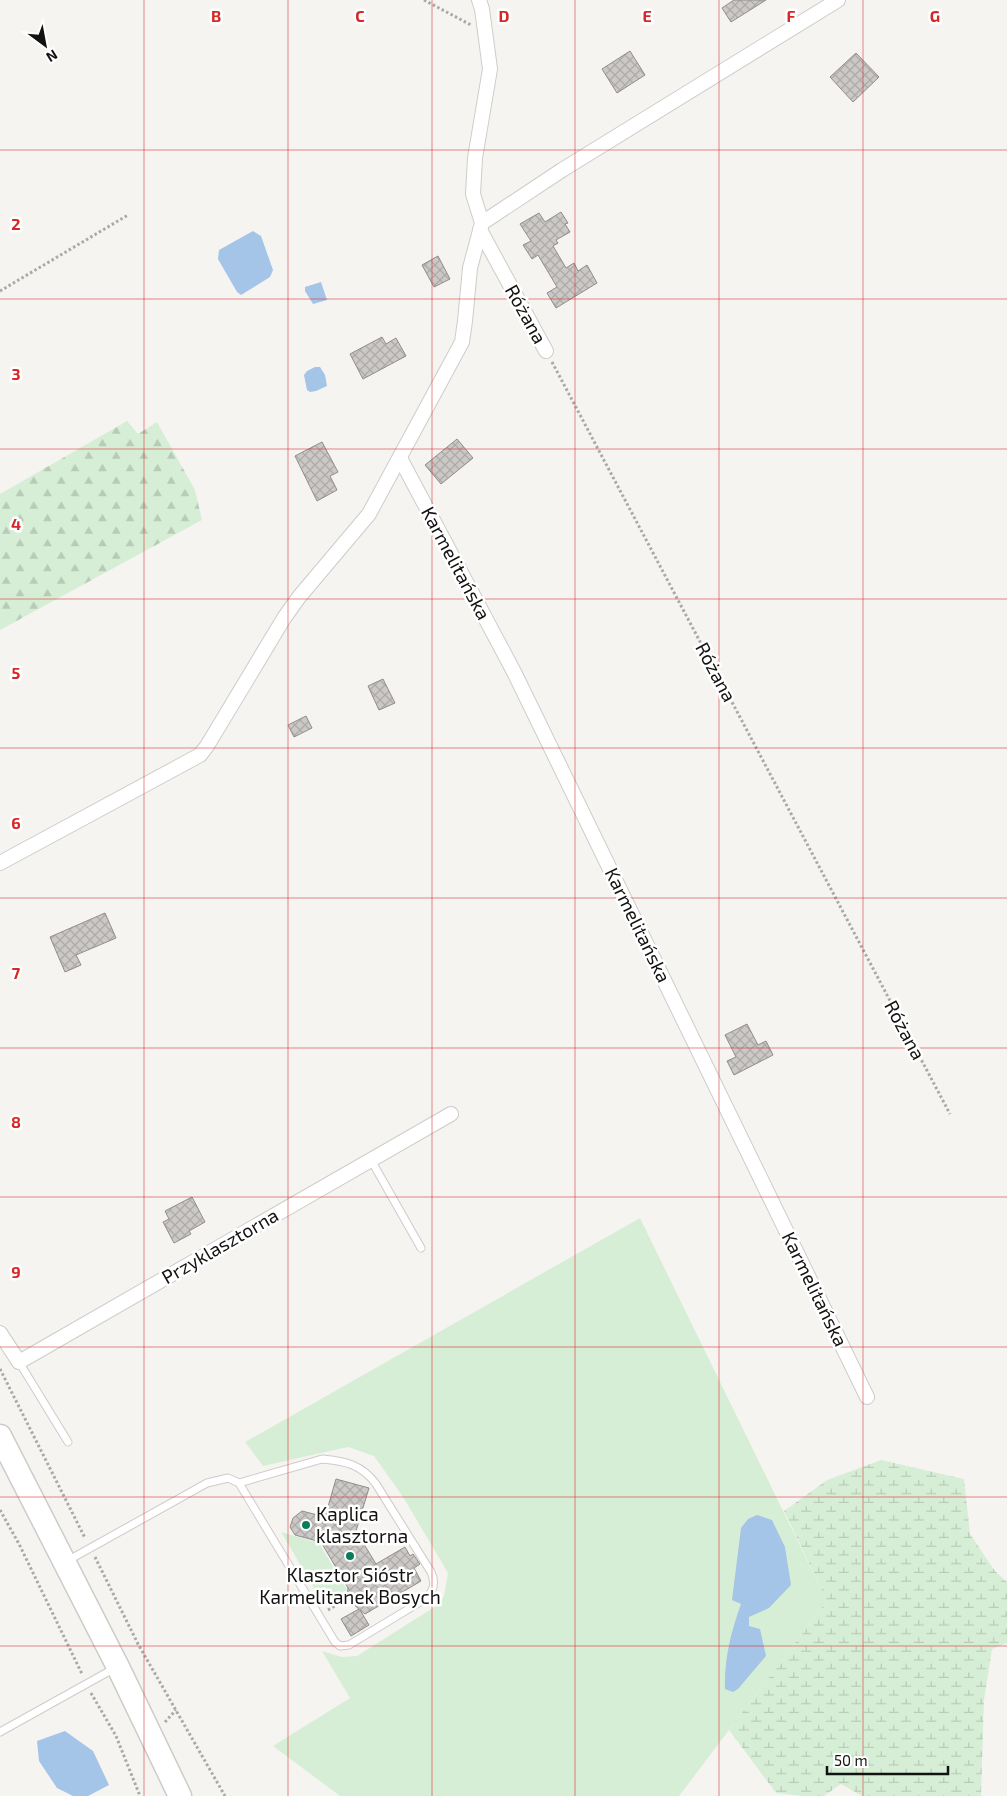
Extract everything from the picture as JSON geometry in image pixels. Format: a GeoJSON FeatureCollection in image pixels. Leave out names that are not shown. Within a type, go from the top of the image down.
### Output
{"type":"FeatureCollection","features":[{"type":"Feature","properties":{"kind":"main road"},"geometry":{"type":"LineString","coordinates":[[0,1436],[118,1667],[180,1796]]}},
{"type":"Feature","properties":{"kind":"street","name":"Różana"},"geometry":{"type":"LineString","coordinates":[[479,0],[482,9],[490,69],[475,158],[473,194],[481,226],[546,351]]}},
{"type":"Feature","properties":{"kind":"street"},"geometry":{"type":"LineString","coordinates":[[0,863],[200,755],[207,746],[284,618],[299,597],[369,514],[462,342],[470,268],[481,226],[562,170],[838,0]]}},
{"type":"Feature","properties":{"kind":"street","name":"Karmelitańska"},"geometry":{"type":"LineString","coordinates":[[400,458],[514,672],[868,1397]]}},
{"type":"Feature","properties":{"kind":"street","name":"Przyklasztorna"},"geometry":{"type":"LineString","coordinates":[[19,1362],[451,1114]]}},
{"type":"Feature","properties":{"kind":"street"},"geometry":{"type":"LineString","coordinates":[[0,1333],[19,1362]]}},
{"type":"Feature","properties":{"kind":"lane"},"geometry":{"type":"LineString","coordinates":[[370,1160],[421,1248]]}},
{"type":"Feature","properties":{"kind":"lane"},"geometry":{"type":"LineString","coordinates":[[19,1362],[68,1442]]}},
{"type":"Feature","properties":{"kind":"lane"},"geometry":{"type":"LineString","coordinates":[[65,1562],[207,1483],[228,1478],[239,1483],[335,1642],[340,1646],[349,1645],[425,1599],[431,1593],[434,1579],[376,1484],[368,1474],[356,1466],[336,1460],[322,1459],[239,1483]]}},
{"type":"Feature","properties":{"kind":"lane"},"geometry":{"type":"LineString","coordinates":[[0,1732],[118,1667]]}},
{"type":"Feature","properties":{"kind":"path"},"geometry":{"type":"LineString","coordinates":[[424,0],[484,32]]}},
{"type":"Feature","properties":{"kind":"path"},"geometry":{"type":"LineString","coordinates":[[0,291],[128,215]]}},
{"type":"Feature","properties":{"kind":"path","name":"Różana"},"geometry":{"type":"LineString","coordinates":[[546,351],[950,1114]]}},
{"type":"Feature","properties":{"kind":"path"},"geometry":{"type":"LineString","coordinates":[[0,1369],[138,1644],[224,1796]]}},
{"type":"Feature","properties":{"kind":"path"},"geometry":{"type":"LineString","coordinates":[[0,1510],[19,1544],[98,1707],[116,1736],[140,1796]]}},
{"type":"Feature","properties":{"kind":"path"},"geometry":{"type":"LineString","coordinates":[[319,1615],[347,1599]]}},
{"type":"Feature","properties":{"kind":"green space"},"geometry":{"type":"Polygon","coordinates":[[[127,421],[138,434],[157,422],[195,490],[202,520],[0,630],[0,494],[127,421]]]}},
{"type":"Feature","properties":{"kind":"green space"},"geometry":{"type":"Polygon","coordinates":[[[640,1218],[827,1601],[679,1796],[340,1796],[273,1746],[350,1698],[322,1651],[342,1657],[357,1656],[436,1606],[444,1596],[448,1573],[403,1497],[374,1456],[348,1447],[263,1466],[245,1442],[640,1218]]]}},
{"type":"Feature","properties":{"kind":"green space"},"geometry":{"type":"Polygon","coordinates":[[[881,1460],[964,1479],[970,1534],[995,1571],[1007,1582],[1007,1643],[992,1649],[984,1700],[981,1796],[862,1796],[841,1784],[824,1796],[776,1793],[729,1730],[827,1601],[784,1511],[827,1480],[881,1460]]]}},
{"type":"Feature","properties":{"kind":"green space"},"geometry":{"type":"Polygon","coordinates":[[[281,1532],[319,1543],[347,1590],[324,1605],[281,1532]]]}},
{"type":"Feature","properties":{"kind":"water"},"geometry":{"type":"Polygon","coordinates":[[[253,231],[261,236],[273,270],[270,277],[241,295],[237,292],[218,259],[219,250],[253,231]]]}},
{"type":"Feature","properties":{"kind":"water"},"geometry":{"type":"Polygon","coordinates":[[[321,282],[327,300],[313,304],[305,291],[305,287],[321,282]]]}},
{"type":"Feature","properties":{"kind":"water"},"geometry":{"type":"Polygon","coordinates":[[[315,367],[320,367],[325,375],[327,386],[310,392],[307,390],[304,375],[315,367]]]}},
{"type":"Feature","properties":{"kind":"water"},"geometry":{"type":"Polygon","coordinates":[[[757,1515],[772,1520],[785,1547],[791,1585],[769,1608],[749,1617],[749,1626],[760,1629],[766,1656],[738,1689],[733,1692],[725,1689],[725,1678],[729,1646],[741,1604],[732,1600],[741,1528],[748,1519],[757,1515]]]}},
{"type":"Feature","properties":{"kind":"water"},"geometry":{"type":"Polygon","coordinates":[[[65,1731],[93,1751],[109,1785],[88,1796],[73,1796],[57,1788],[39,1761],[37,1741],[65,1731]]]}},
{"type":"Feature","properties":{"kind":"building"},"geometry":{"type":"Polygon","coordinates":[[[734,0],[766,0],[731,22],[722,8],[734,0]]]}},
{"type":"Feature","properties":{"kind":"building"},"geometry":{"type":"Polygon","coordinates":[[[630,51],[645,75],[617,93],[602,69],[630,51]]]}},
{"type":"Feature","properties":{"kind":"building"},"geometry":{"type":"Polygon","coordinates":[[[856,53],[879,77],[853,102],[830,77],[856,53]]]}},
{"type":"Feature","properties":{"kind":"building"},"geometry":{"type":"Polygon","coordinates":[[[561,212],[568,223],[565,224],[570,232],[556,240],[558,243],[553,246],[566,268],[574,263],[578,271],[587,265],[597,283],[556,308],[547,293],[557,287],[538,255],[532,259],[523,245],[531,241],[520,224],[539,213],[545,222],[561,212]]]}},
{"type":"Feature","properties":{"kind":"building"},"geometry":{"type":"Polygon","coordinates":[[[438,256],[450,279],[434,287],[422,265],[438,256]]]}},
{"type":"Feature","properties":{"kind":"building"},"geometry":{"type":"Polygon","coordinates":[[[382,337],[386,344],[396,338],[406,356],[363,379],[350,354],[382,337]]]}},
{"type":"Feature","properties":{"kind":"building"},"geometry":{"type":"Polygon","coordinates":[[[457,439],[473,458],[441,484],[425,465],[457,439]]]}},
{"type":"Feature","properties":{"kind":"building"},"geometry":{"type":"Polygon","coordinates":[[[322,442],[338,472],[330,476],[337,490],[317,501],[295,456],[322,442]]]}},
{"type":"Feature","properties":{"kind":"building"},"geometry":{"type":"Polygon","coordinates":[[[383,679],[395,703],[379,710],[368,686],[383,679]]]}},
{"type":"Feature","properties":{"kind":"building"},"geometry":{"type":"Polygon","coordinates":[[[306,716],[312,728],[294,737],[288,725],[306,716]]]}},
{"type":"Feature","properties":{"kind":"building"},"geometry":{"type":"Polygon","coordinates":[[[105,913],[116,938],[76,955],[81,965],[65,972],[50,937],[105,913]]]}},
{"type":"Feature","properties":{"kind":"building"},"geometry":{"type":"Polygon","coordinates":[[[747,1024],[758,1045],[766,1041],[773,1055],[734,1075],[727,1061],[736,1057],[725,1035],[747,1024]]]}},
{"type":"Feature","properties":{"kind":"building"},"geometry":{"type":"Polygon","coordinates":[[[192,1197],[205,1222],[189,1231],[191,1234],[174,1243],[163,1222],[169,1219],[165,1211],[192,1197]]]}},
{"type":"Feature","properties":{"kind":"building","name":"Klasztor Sióstr Karmelitanek Bosych"},"geometry":{"type":"Polygon","coordinates":[[[336,1479],[369,1488],[356,1531],[376,1564],[405,1547],[410,1556],[413,1554],[420,1564],[414,1568],[421,1581],[365,1614],[360,1610],[369,1625],[351,1636],[341,1619],[359,1609],[347,1599],[348,1588],[321,1542],[295,1535],[290,1527],[293,1518],[302,1511],[325,1517],[336,1479]]]}},
{"type":"Feature","properties":{"kind":"place","name":"Kaplica klasztorna"},"geometry":{"type":"Point","coordinates":[306,1525]}},
{"type":"Feature","properties":{"kind":"place","name":"Klasztor Sióstr Karmelitanek Bosych"},"geometry":{"type":"Point","coordinates":[350,1556]}}]}
